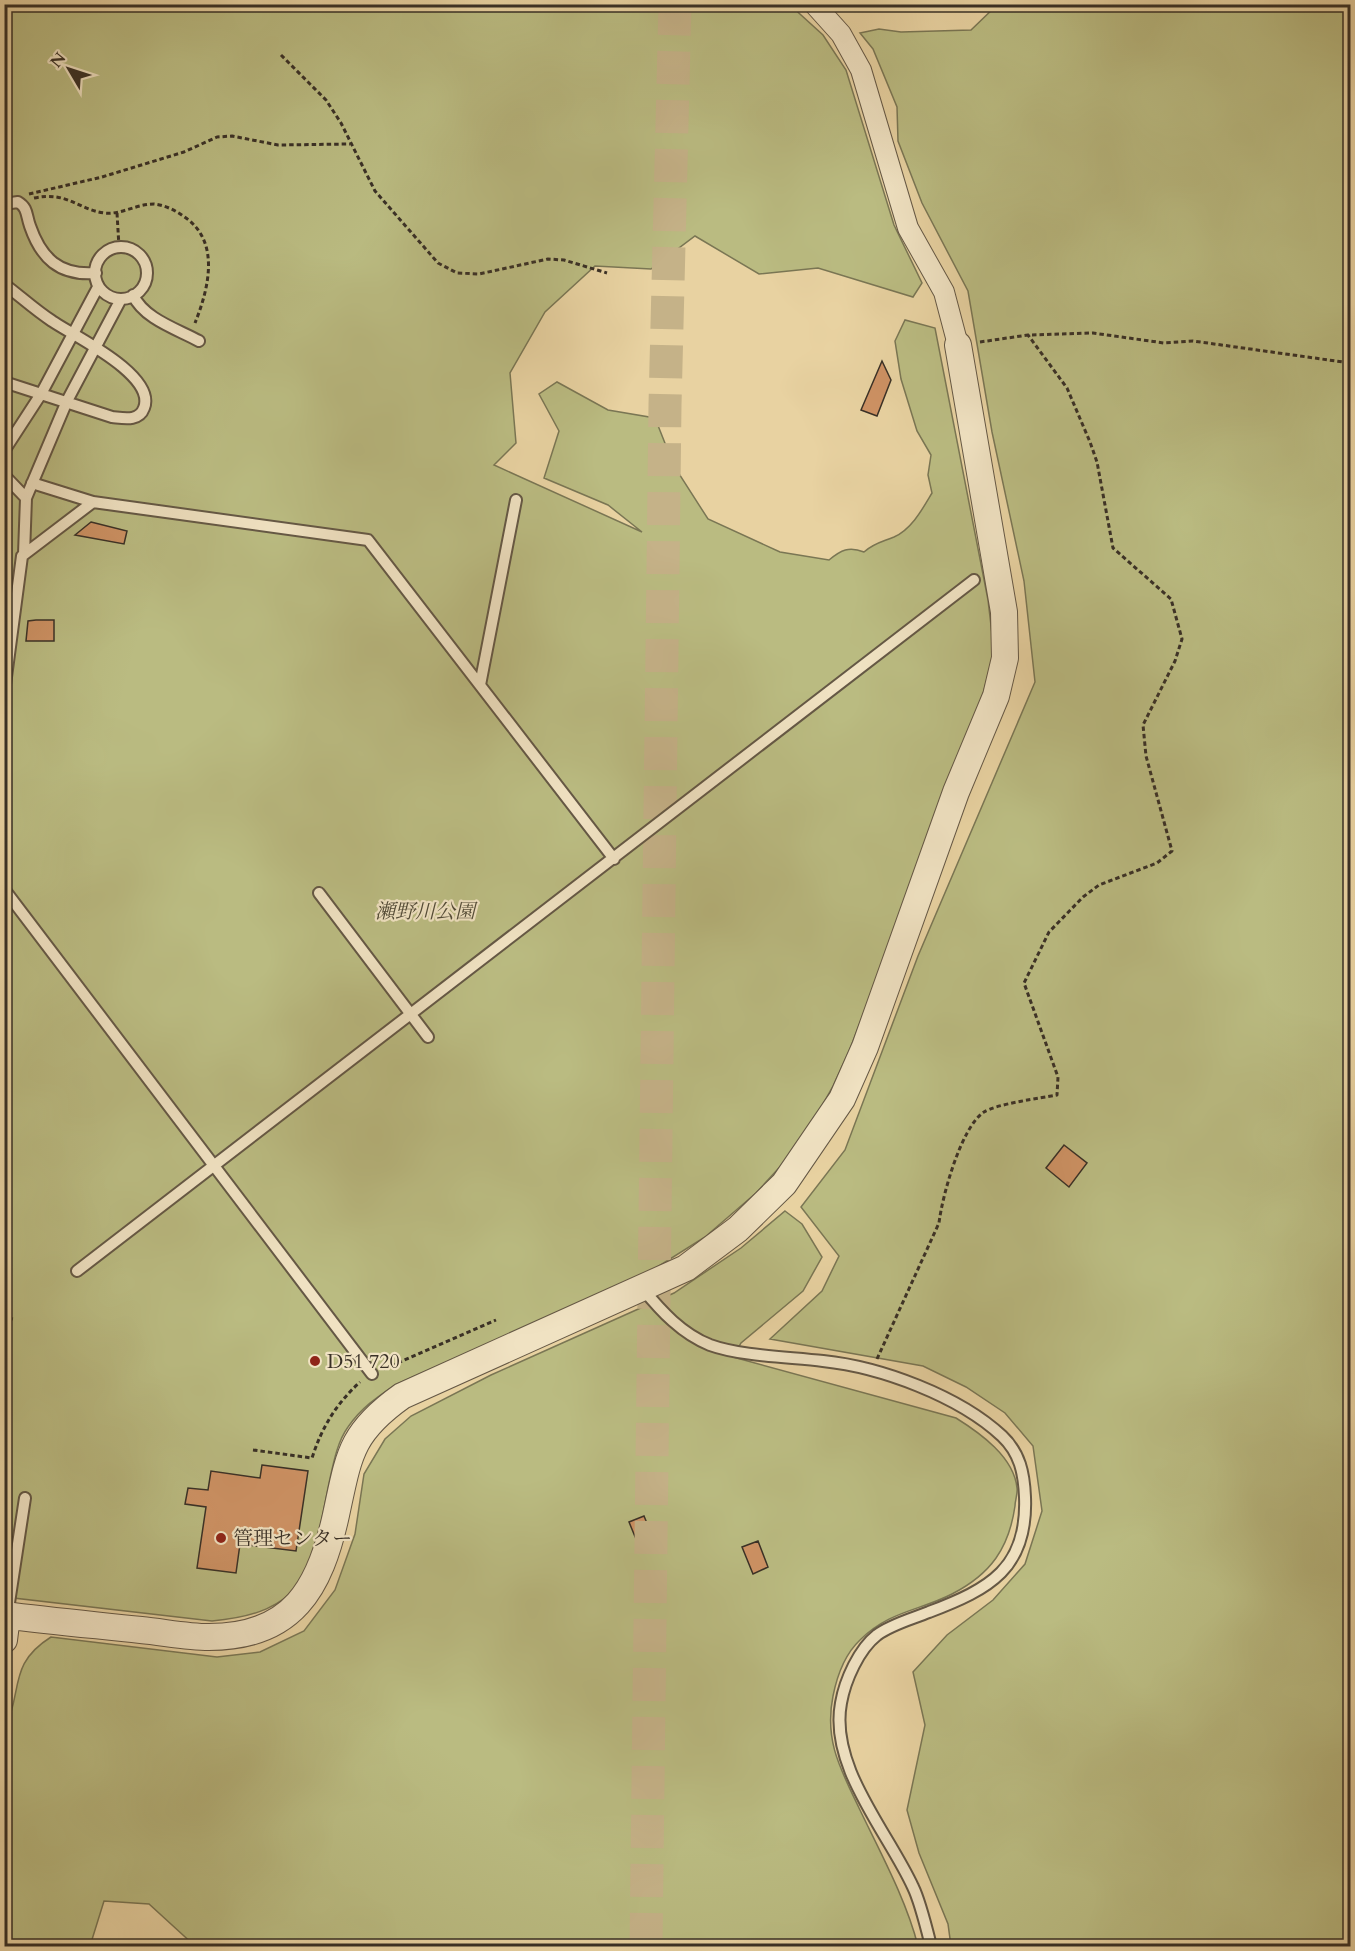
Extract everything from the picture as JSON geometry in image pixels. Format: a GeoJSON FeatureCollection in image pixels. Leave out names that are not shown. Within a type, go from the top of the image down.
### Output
{"type":"FeatureCollection","features":[{"type":"Feature","properties":{"kind":"street"},"geometry":{"type":"LineString","coordinates":[[6,1624],[209,1637],[247,1633],[277,1622],[300,1602],[319,1575],[330,1545],[348,1459],[359,1434],[378,1413],[402,1396],[686,1268],[738,1229],[784,1184],[819,1137],[842,1099],[865,1047],[956,792],[996,696],[1005,658],[1004,612],[958,345],[944,292],[908,228],[861,70],[841,34],[814,4]]}},
{"type":"Feature","properties":{"kind":"lane"},"geometry":{"type":"LineString","coordinates":[[4,204],[17,200],[25,207],[41,252],[48,260],[63,268],[96,273]]}},
{"type":"Feature","properties":{"kind":"lane"},"geometry":{"type":"LineString","coordinates":[[120,246],[136,251],[144,259],[146,279],[133,295],[121,299],[102,292],[98,287],[96,273],[103,256],[114,247],[120,246]]}},
{"type":"Feature","properties":{"kind":"lane"},"geometry":{"type":"LineString","coordinates":[[4,284],[74,335],[105,351],[138,383],[145,398],[145,408],[138,416],[129,419],[112,417],[4,382]]}},
{"type":"Feature","properties":{"kind":"lane"},"geometry":{"type":"LineString","coordinates":[[4,451],[74,335],[98,287]]}},
{"type":"Feature","properties":{"kind":"lane"},"geometry":{"type":"LineString","coordinates":[[133,295],[138,306],[150,315],[194,339]]}},
{"type":"Feature","properties":{"kind":"lane"},"geometry":{"type":"LineString","coordinates":[[4,692],[24,554],[26,498],[67,401],[98,347],[121,299]]}},
{"type":"Feature","properties":{"kind":"lane"},"geometry":{"type":"LineString","coordinates":[[4,475],[26,498]]}},
{"type":"Feature","properties":{"kind":"lane"},"geometry":{"type":"LineString","coordinates":[[32,483],[93,502],[368,540],[614,859]]}},
{"type":"Feature","properties":{"kind":"lane"},"geometry":{"type":"LineString","coordinates":[[480,684],[516,500]]}},
{"type":"Feature","properties":{"kind":"lane"},"geometry":{"type":"LineString","coordinates":[[24,554],[93,502]]}},
{"type":"Feature","properties":{"kind":"lane"},"geometry":{"type":"LineString","coordinates":[[77,1271],[974,580]]}},
{"type":"Feature","properties":{"kind":"lane"},"geometry":{"type":"LineString","coordinates":[[4,889],[216,1165],[372,1374]]}},
{"type":"Feature","properties":{"kind":"lane"},"geometry":{"type":"LineString","coordinates":[[319,893],[428,1037]]}},
{"type":"Feature","properties":{"kind":"lane"},"geometry":{"type":"LineString","coordinates":[[642,1289],[666,1317],[710,1345],[758,1354],[827,1361],[872,1371],[937,1393],[977,1414],[1009,1443],[1024,1471],[1026,1523],[1014,1558],[994,1580],[960,1600],[901,1622],[876,1636],[848,1677],[841,1701],[837,1727],[847,1758],[882,1835],[914,1888],[931,1947]]}},
{"type":"Feature","properties":{"kind":"lane"},"geometry":{"type":"LineString","coordinates":[[6,1624],[25,1498]]}},
{"type":"Feature","properties":{"kind":"path"},"geometry":{"type":"LineString","coordinates":[[281,55],[326,100],[341,123],[375,191],[426,252],[457,273],[479,274],[548,259],[564,260],[607,273]]}},
{"type":"Feature","properties":{"kind":"path"},"geometry":{"type":"LineString","coordinates":[[17,200],[184,152],[217,137],[232,136],[278,145],[350,144]]}},
{"type":"Feature","properties":{"kind":"path"},"geometry":{"type":"LineString","coordinates":[[17,200],[64,197],[103,213],[117,213],[137,206],[155,204],[174,210],[192,222],[205,240],[210,274],[194,339]]}},
{"type":"Feature","properties":{"kind":"path"},"geometry":{"type":"LineString","coordinates":[[117,213],[120,246]]}},
{"type":"Feature","properties":{"kind":"path"},"geometry":{"type":"LineString","coordinates":[[958,345],[1028,335],[1093,333],[1164,343],[1204,343],[1350,363]]}},
{"type":"Feature","properties":{"kind":"path"},"geometry":{"type":"LineString","coordinates":[[872,1371],[939,1223],[941,1204],[970,1128],[984,1112],[1057,1095],[1058,1077],[1024,982],[1049,932],[1083,897],[1099,885],[1157,863],[1172,851],[1146,756],[1143,725],[1175,661],[1182,639],[1171,599],[1113,548],[1097,462],[1090,442],[1067,388],[1028,335]]}},
{"type":"Feature","properties":{"kind":"path"},"geometry":{"type":"LineString","coordinates":[[4,1318],[13,1319]]}},
{"type":"Feature","properties":{"kind":"path"},"geometry":{"type":"LineString","coordinates":[[253,1450],[312,1458],[321,1432],[337,1405],[372,1374],[496,1320]]}},
{"type":"Feature","properties":{"kind":"green space","name":"瀬野川公園"},"geometry":{"type":"Polygon","coordinates":[[[5,5],[790,5],[823,35],[846,70],[894,225],[922,283],[913,297],[818,268],[759,274],[695,236],[651,269],[595,266],[545,312],[510,373],[516,443],[494,465],[642,532],[608,505],[544,478],[559,431],[539,394],[557,382],[608,410],[655,418],[674,466],[708,519],[780,552],[829,560],[845,550],[854,549],[864,552],[906,529],[932,493],[928,475],[931,455],[917,431],[901,379],[895,341],[905,320],[935,328],[988,600],[994,651],[979,710],[850,1049],[833,1086],[800,1145],[756,1193],[705,1237],[651,1271],[395,1385],[370,1403],[348,1427],[338,1447],[311,1561],[301,1580],[288,1596],[270,1607],[245,1616],[212,1621],[5,1597],[5,5]]]}},
{"type":"Feature","properties":{"kind":"green space"},"geometry":{"type":"Polygon","coordinates":[[[997,5],[1350,5],[1350,1946],[951,1946],[948,1924],[919,1853],[907,1810],[925,1725],[913,1672],[947,1635],[993,1600],[1025,1564],[1042,1511],[1033,1446],[1005,1413],[966,1387],[923,1366],[770,1339],[822,1291],[839,1256],[801,1207],[845,1150],[918,956],[1035,682],[1024,581],[992,432],[968,291],[922,203],[898,141],[897,107],[873,49],[860,33],[879,29],[901,32],[971,30],[997,5]]]}},
{"type":"Feature","properties":{"kind":"green space"},"geometry":{"type":"Polygon","coordinates":[[[785,1211],[802,1224],[822,1257],[803,1291],[741,1343],[733,1357],[956,1418],[985,1439],[1003,1456],[1015,1477],[1017,1488],[1008,1535],[996,1558],[966,1586],[940,1600],[893,1617],[871,1630],[854,1646],[845,1659],[833,1696],[831,1727],[840,1768],[900,1893],[918,1946],[195,1946],[149,1904],[104,1901],[90,1946],[5,1946],[5,1729],[22,1668],[37,1647],[51,1637],[217,1657],[260,1652],[304,1631],[335,1590],[355,1534],[364,1474],[385,1439],[411,1416],[491,1375],[674,1293],[741,1248],[785,1211]]]}},
{"type":"Feature","properties":{"kind":"building"},"geometry":{"type":"Polygon","coordinates":[[[882,361],[891,380],[877,416],[861,410],[882,361]]]}},
{"type":"Feature","properties":{"kind":"building"},"geometry":{"type":"Polygon","coordinates":[[[91,522],[127,531],[124,544],[75,535],[91,522]]]}},
{"type":"Feature","properties":{"kind":"building"},"geometry":{"type":"Polygon","coordinates":[[[54,620],[54,641],[26,641],[28,621],[54,620]]]}},
{"type":"Feature","properties":{"kind":"building"},"geometry":{"type":"Polygon","coordinates":[[[1064,1145],[1087,1163],[1069,1187],[1046,1168],[1064,1145]]]}},
{"type":"Feature","properties":{"kind":"building"},"geometry":{"type":"Polygon","coordinates":[[[262,1465],[308,1471],[296,1551],[240,1544],[236,1573],[197,1568],[206,1507],[185,1504],[188,1488],[208,1490],[211,1471],[260,1478],[262,1465]]]}},
{"type":"Feature","properties":{"kind":"building"},"geometry":{"type":"Polygon","coordinates":[[[644,1516],[651,1533],[636,1539],[629,1522],[644,1516]]]}},
{"type":"Feature","properties":{"kind":"building"},"geometry":{"type":"Polygon","coordinates":[[[758,1541],[768,1567],[753,1574],[742,1547],[758,1541]]]}},
{"type":"Feature","properties":{"kind":"tunnel"},"geometry":{"type":"LineString","coordinates":[[646,1946],[665,405],[675,4]]}},
{"type":"Feature","properties":{"kind":"place","name":"D51 720"},"geometry":{"type":"Point","coordinates":[315,1361]}},
{"type":"Feature","properties":{"kind":"place","name":"管理センター"},"geometry":{"type":"Point","coordinates":[221,1538]}}]}
